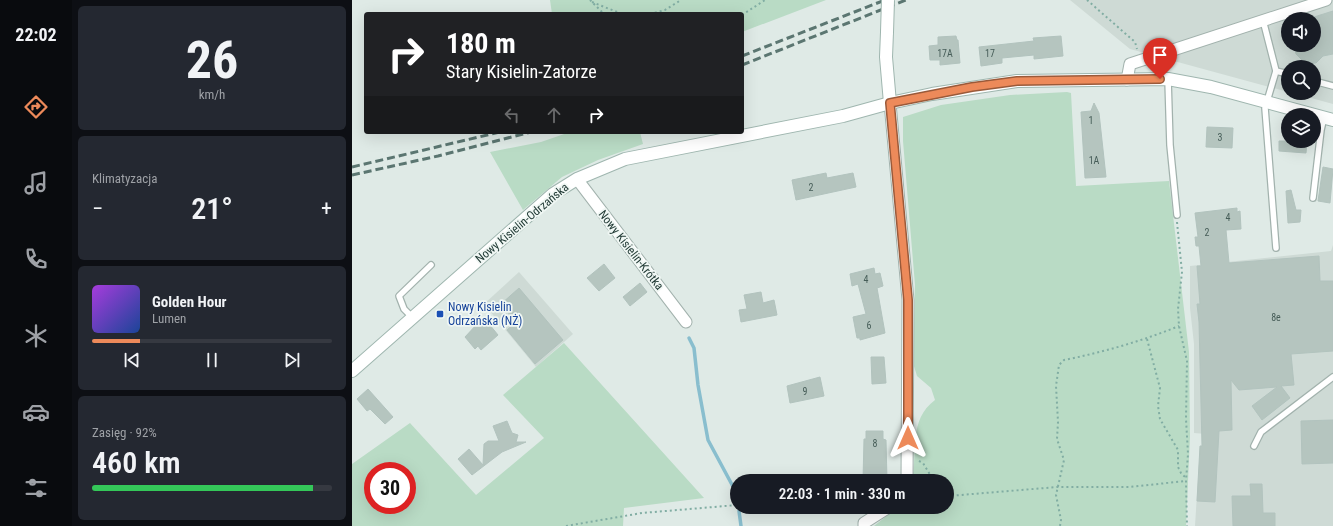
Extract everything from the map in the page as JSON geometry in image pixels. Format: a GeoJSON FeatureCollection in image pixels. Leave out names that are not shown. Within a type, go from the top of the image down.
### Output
{"type":"FeatureCollection","features":[{"type":"Feature","properties":{"kind":"street"},"geometry":{"type":"LineString","coordinates":[[888,0],[886,57],[908,300],[907,474]]}},
{"type":"Feature","properties":{"kind":"street"},"geometry":{"type":"LineString","coordinates":[[1127,80],[1130,64],[1326,0]]}},
{"type":"Feature","properties":{"kind":"street","name":"Nowy Kisielin-Odrzańska"},"geometry":{"type":"LineString","coordinates":[[352,371],[553,194],[577,179],[625,160],[843,116],[890,103],[975,86],[1017,81],[1168,79],[1207,86],[1329,118]]}},
{"type":"Feature","properties":{"kind":"street","name":"Nowy Kisielin-Krótka"},"geometry":{"type":"LineString","coordinates":[[577,179],[686,322]]}},
{"type":"Feature","properties":{"kind":"street"},"geometry":{"type":"LineString","coordinates":[[864,526],[864,523],[878,514]]}},
{"type":"Feature","properties":{"kind":"lane"},"geometry":{"type":"LineString","coordinates":[[1263,20],[1276,71],[1265,108],[1276,248]]}},
{"type":"Feature","properties":{"kind":"lane"},"geometry":{"type":"LineString","coordinates":[[1276,71],[1281,72]]}},
{"type":"Feature","properties":{"kind":"lane"},"geometry":{"type":"LineString","coordinates":[[1168,79],[1170,145],[1177,215]]}},
{"type":"Feature","properties":{"kind":"lane"},"geometry":{"type":"LineString","coordinates":[[1321,83],[1333,86]]}},
{"type":"Feature","properties":{"kind":"lane"},"geometry":{"type":"LineString","coordinates":[[1313,198],[1321,130],[1329,118]]}},
{"type":"Feature","properties":{"kind":"lane"},"geometry":{"type":"LineString","coordinates":[[412,318],[404,309],[399,296],[431,265]]}},
{"type":"Feature","properties":{"kind":"lane"},"geometry":{"type":"LineString","coordinates":[[1254,446],[1261,432],[1333,377]]}},
{"type":"Feature","properties":{"kind":"path"},"geometry":{"type":"LineString","coordinates":[[658,12],[665,10],[681,0]]}},
{"type":"Feature","properties":{"kind":"path"},"geometry":{"type":"LineString","coordinates":[[744,14],[765,0]]}},
{"type":"Feature","properties":{"kind":"path"},"geometry":{"type":"LineString","coordinates":[[1087,0],[1135,42],[1141,60]]}},
{"type":"Feature","properties":{"kind":"path"},"geometry":{"type":"LineString","coordinates":[[591,1],[602,12]]}},
{"type":"Feature","properties":{"kind":"path"},"geometry":{"type":"LineString","coordinates":[[591,1],[617,12]]}},
{"type":"Feature","properties":{"kind":"path"},"geometry":{"type":"LineString","coordinates":[[1177,215],[1182,272],[1178,309],[1179,326],[1187,361],[1187,526]]}},
{"type":"Feature","properties":{"kind":"path"},"geometry":{"type":"LineString","coordinates":[[1060,526],[1061,520],[1056,495],[1064,460],[1057,439],[1058,422],[1056,386],[1059,365],[1064,360],[1147,339],[1179,326]]}},
{"type":"Feature","properties":{"kind":"path"},"geometry":{"type":"LineString","coordinates":[[1147,339],[1160,388],[1158,406],[1160,419],[1178,450],[1178,467],[1180,473],[1186,479]]}},
{"type":"Feature","properties":{"kind":"path"},"geometry":{"type":"LineString","coordinates":[[908,453],[923,463],[930,474]]}},
{"type":"Feature","properties":{"kind":"path"},"geometry":{"type":"LineString","coordinates":[[954,496],[1057,487],[1129,487],[1186,479]]}},
{"type":"Feature","properties":{"kind":"path"},"geometry":{"type":"LineString","coordinates":[[566,526],[642,513],[730,506]]}},
{"type":"Feature","properties":{"kind":"shaded area"},"geometry":{"type":"Polygon","coordinates":[[[1070,0],[1333,0],[1333,104],[1318,100],[1321,100],[1321,60],[1281,60],[1281,90],[1130,49],[1070,0]]]}},
{"type":"Feature","properties":{"kind":"shaded area"},"geometry":{"type":"Polygon","coordinates":[[[1333,245],[1333,526],[1195,526],[1200,446],[1218,447],[1218,435],[1194,433],[1194,344],[1190,308],[1190,266],[1331,251],[1333,245]]]}},
{"type":"Feature","properties":{"kind":"shaded area"},"geometry":{"type":"Polygon","coordinates":[[[519,272],[573,334],[536,367],[484,304],[519,272]]]}},
{"type":"Feature","properties":{"kind":"green space"},"geometry":{"type":"Polygon","coordinates":[[[550,0],[826,0],[744,31],[744,12],[552,12],[550,0]]]}},
{"type":"Feature","properties":{"kind":"green space"},"geometry":{"type":"Polygon","coordinates":[[[1071,93],[1076,186],[1169,181],[1189,352],[1190,437],[1186,526],[874,526],[889,514],[954,514],[954,474],[913,474],[917,427],[927,408],[935,400],[931,388],[917,376],[913,363],[915,285],[903,141],[903,117],[941,105],[1010,95],[1071,93]]]}},
{"type":"Feature","properties":{"kind":"green space"},"geometry":{"type":"Polygon","coordinates":[[[564,134],[640,134],[643,144],[598,160],[562,177],[523,210],[490,152],[541,142],[564,134]]]}},
{"type":"Feature","properties":{"kind":"green space"},"geometry":{"type":"Polygon","coordinates":[[[564,343],[704,498],[624,508],[623,526],[352,526],[352,464],[410,423],[476,495],[544,438],[503,395],[564,343]]]}},
{"type":"Feature","properties":{"kind":"building"},"geometry":{"type":"Polygon","coordinates":[[[1333,11],[1333,54],[1323,56],[1319,60],[1302,60],[1296,52],[1321,52],[1321,15],[1333,11]]]}},
{"type":"Feature","properties":{"kind":"building"},"geometry":{"type":"Polygon","coordinates":[[[956,36],[958,40],[960,63],[940,65],[940,60],[930,60],[929,46],[938,45],[938,37],[956,36]]]}},
{"type":"Feature","properties":{"kind":"building"},"geometry":{"type":"Polygon","coordinates":[[[1061,36],[1063,56],[1034,59],[1034,55],[1002,58],[1002,63],[981,66],[979,47],[1034,41],[1033,38],[1061,36]]]}},
{"type":"Feature","properties":{"kind":"building"},"geometry":{"type":"Polygon","coordinates":[[[1094,103],[1099,113],[1106,177],[1085,178],[1081,112],[1091,111],[1094,103]]]}},
{"type":"Feature","properties":{"kind":"building"},"geometry":{"type":"Polygon","coordinates":[[[1207,127],[1233,128],[1232,148],[1206,147],[1207,127]]]}},
{"type":"Feature","properties":{"kind":"building"},"geometry":{"type":"Polygon","coordinates":[[[1279,141],[1281,141],[1281,148],[1306,148],[1306,153],[1279,151],[1279,141]]]}},
{"type":"Feature","properties":{"kind":"building"},"geometry":{"type":"Polygon","coordinates":[[[1323,167],[1333,169],[1330,203],[1318,201],[1323,167]]]}},
{"type":"Feature","properties":{"kind":"building"},"geometry":{"type":"Polygon","coordinates":[[[826,173],[827,178],[853,173],[856,187],[796,200],[792,180],[826,173]]]}},
{"type":"Feature","properties":{"kind":"building"},"geometry":{"type":"Polygon","coordinates":[[[1291,190],[1296,210],[1301,210],[1300,222],[1288,223],[1286,191],[1291,190]]]}},
{"type":"Feature","properties":{"kind":"building"},"geometry":{"type":"Polygon","coordinates":[[[1237,208],[1237,212],[1240,211],[1241,229],[1226,230],[1229,263],[1319,256],[1320,281],[1333,281],[1333,351],[1291,354],[1294,385],[1281,386],[1290,398],[1262,420],[1252,406],[1277,387],[1239,390],[1231,380],[1232,430],[1219,431],[1215,502],[1197,501],[1200,446],[1202,446],[1199,322],[1197,304],[1200,304],[1197,266],[1201,266],[1199,246],[1196,246],[1195,237],[1198,237],[1195,213],[1237,208]]]}},
{"type":"Feature","properties":{"kind":"building"},"geometry":{"type":"Polygon","coordinates":[[[604,264],[615,278],[599,291],[587,278],[604,264]]]}},
{"type":"Feature","properties":{"kind":"building"},"geometry":{"type":"Polygon","coordinates":[[[874,268],[875,274],[880,273],[883,286],[877,288],[885,333],[860,340],[860,338],[857,338],[853,317],[866,314],[858,284],[852,286],[850,274],[874,268]]]}},
{"type":"Feature","properties":{"kind":"building"},"geometry":{"type":"Polygon","coordinates":[[[640,283],[647,292],[630,306],[623,297],[640,283]]]}},
{"type":"Feature","properties":{"kind":"building"},"geometry":{"type":"Polygon","coordinates":[[[519,288],[563,340],[535,364],[507,330],[516,322],[501,304],[519,288]]]}},
{"type":"Feature","properties":{"kind":"building"},"geometry":{"type":"Polygon","coordinates":[[[761,292],[763,303],[774,300],[777,315],[741,322],[739,310],[747,309],[744,295],[761,292]]]}},
{"type":"Feature","properties":{"kind":"building"},"geometry":{"type":"Polygon","coordinates":[[[485,319],[498,335],[481,350],[478,346],[475,349],[465,337],[478,323],[480,324],[485,319]]]}},
{"type":"Feature","properties":{"kind":"building"},"geometry":{"type":"Polygon","coordinates":[[[871,357],[884,357],[886,383],[872,384],[871,357]]]}},
{"type":"Feature","properties":{"kind":"building"},"geometry":{"type":"Polygon","coordinates":[[[820,377],[824,396],[790,403],[787,386],[820,377]]]}},
{"type":"Feature","properties":{"kind":"building"},"geometry":{"type":"Polygon","coordinates":[[[368,389],[393,417],[385,424],[370,409],[367,411],[357,399],[368,389]]]}},
{"type":"Feature","properties":{"kind":"building"},"geometry":{"type":"Polygon","coordinates":[[[1333,420],[1333,463],[1302,464],[1301,421],[1333,420]]]}},
{"type":"Feature","properties":{"kind":"building"},"geometry":{"type":"Polygon","coordinates":[[[507,421],[512,433],[518,435],[516,442],[526,442],[502,452],[472,475],[458,459],[469,449],[483,465],[484,444],[488,441],[499,441],[493,426],[507,421]]]}},
{"type":"Feature","properties":{"kind":"building"},"geometry":{"type":"Polygon","coordinates":[[[866,431],[883,431],[883,439],[886,440],[887,474],[863,474],[864,439],[866,439],[866,431]]]}},
{"type":"Feature","properties":{"kind":"building"},"geometry":{"type":"Polygon","coordinates":[[[1250,484],[1262,484],[1263,513],[1275,513],[1275,526],[1233,526],[1232,496],[1251,496],[1250,484]]]}},
{"type":"Feature","properties":{"kind":"waterway"},"geometry":{"type":"LineString","coordinates":[[689,338],[694,348],[698,385],[708,440],[730,481]]}},
{"type":"Feature","properties":{"kind":"waterway"},"geometry":{"type":"LineString","coordinates":[[739,514],[741,526]]}},
{"type":"Feature","properties":{"kind":"railway"},"geometry":{"type":"LineString","coordinates":[[744,55],[885,0]]}},
{"type":"Feature","properties":{"kind":"railway"},"geometry":{"type":"LineString","coordinates":[[744,64],[906,0]]}},
{"type":"Feature","properties":{"kind":"railway"},"geometry":{"type":"LineString","coordinates":[[352,167],[492,134]]}},
{"type":"Feature","properties":{"kind":"railway"},"geometry":{"type":"LineString","coordinates":[[352,175],[438,156],[523,134]]}},
{"type":"Feature","properties":{"kind":"place","name":"Nowy Kisielin Odrzańska (NŻ)"},"geometry":{"type":"Point","coordinates":[440,314]}},
{"type":"Feature","properties":{"kind":"route"},"geometry":{"type":"LineString","coordinates":[[908,438],[908,300],[890,103],[972,87],[1017,81],[1160,79]]}}]}
